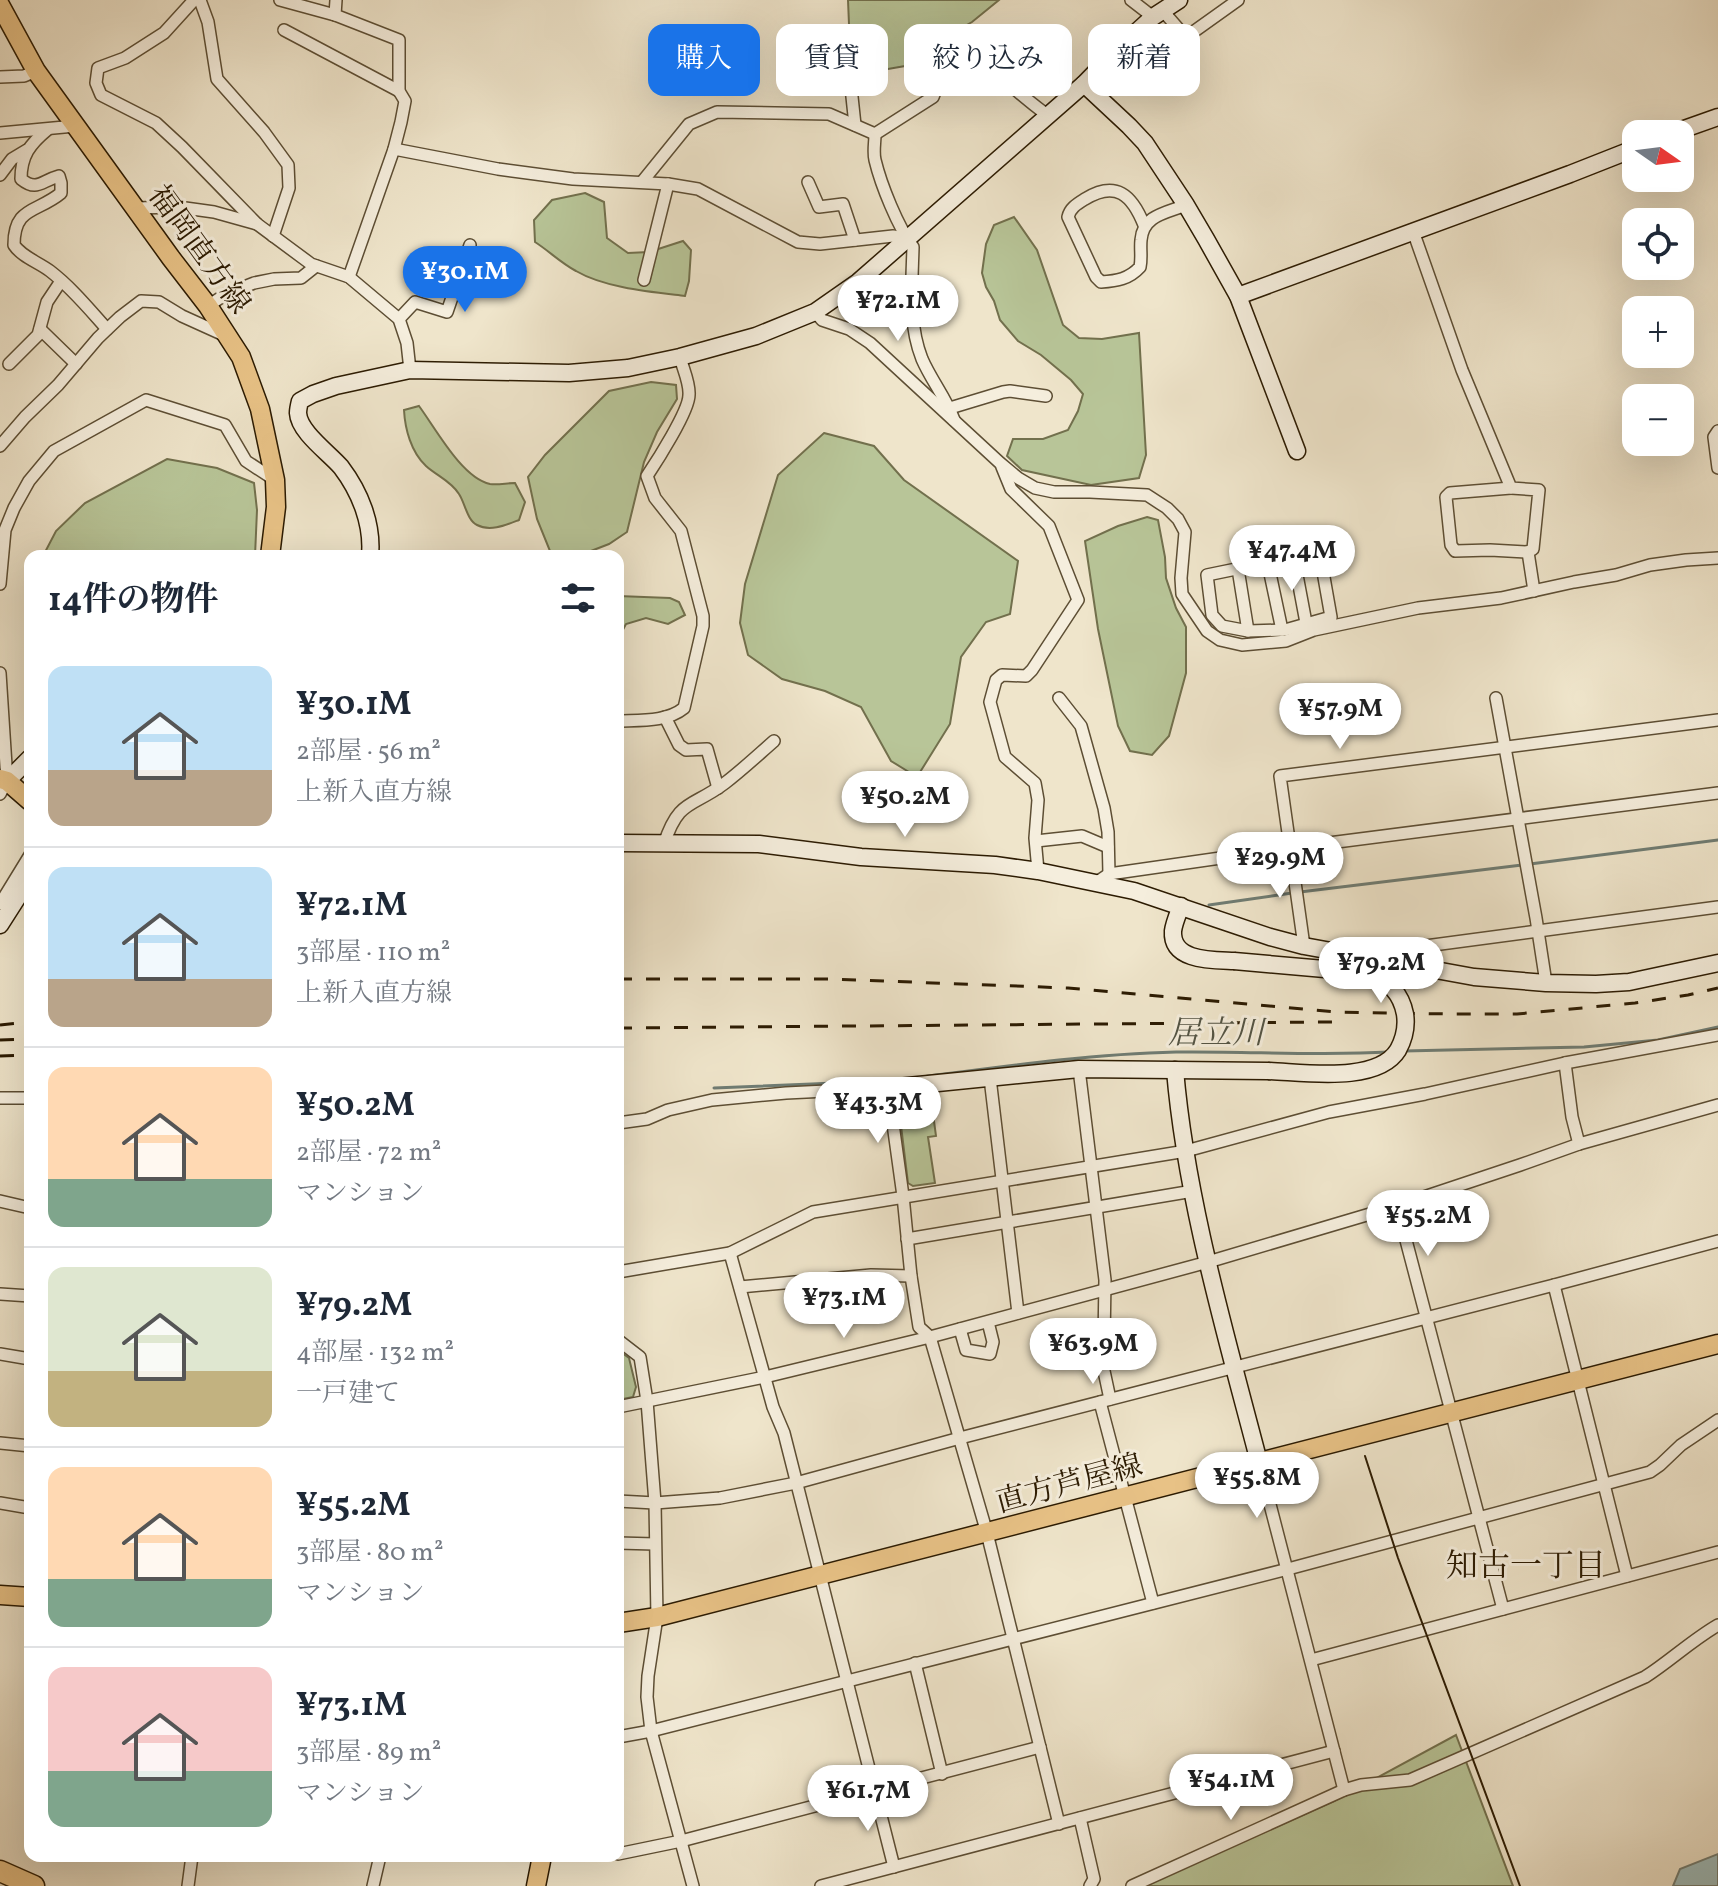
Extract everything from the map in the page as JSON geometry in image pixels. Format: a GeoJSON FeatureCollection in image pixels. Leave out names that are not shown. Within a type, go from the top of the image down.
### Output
{"type":"FeatureCollection","features":[{"type":"Feature","properties":{"kind":"highway"},"geometry":{"type":"LineString","coordinates":[[0,1871],[34,1886]]}},
{"type":"Feature","properties":{"kind":"main road","name":"福岡直方線"},"geometry":{"type":"LineString","coordinates":[[0,5],[36,71],[208,306],[241,357],[260,409],[275,480],[276,507],[271,550]]}},
{"type":"Feature","properties":{"kind":"main road"},"geometry":{"type":"LineString","coordinates":[[2,785],[24,798]]}},
{"type":"Feature","properties":{"kind":"main road","name":"直方芦屋線"},"geometry":{"type":"LineString","coordinates":[[624,1622],[657,1617],[1718,1344]]}},
{"type":"Feature","properties":{"kind":"main road"},"geometry":{"type":"LineString","coordinates":[[0,1595],[24,1597]]}},
{"type":"Feature","properties":{"kind":"main road"},"geometry":{"type":"LineString","coordinates":[[536,1886],[541,1862]]}},
{"type":"Feature","properties":{"kind":"street"},"geometry":{"type":"LineString","coordinates":[[273,236],[289,188],[288,165],[264,132],[217,79],[208,22],[197,0],[164,33],[125,58],[98,68],[96,83],[101,95],[156,123],[257,224],[273,236],[311,264],[349,277],[399,319],[407,343],[410,370]]}},
{"type":"Feature","properties":{"kind":"street"},"geometry":{"type":"LineString","coordinates":[[280,0],[335,15],[399,40],[399,91],[405,101],[394,149],[349,277]]}},
{"type":"Feature","properties":{"kind":"street"},"geometry":{"type":"LineString","coordinates":[[335,15],[336,0]]}},
{"type":"Feature","properties":{"kind":"street"},"geometry":{"type":"LineString","coordinates":[[1131,0],[1189,35],[1238,0]]}},
{"type":"Feature","properties":{"kind":"street"},"geometry":{"type":"LineString","coordinates":[[370,550],[366,515],[355,487],[304,428],[297,415],[300,401],[336,386],[410,370],[569,373],[628,368],[756,336],[815,312],[858,282],[1084,84],[1121,46],[1179,0]]}},
{"type":"Feature","properties":{"kind":"street"},"geometry":{"type":"LineString","coordinates":[[284,30],[399,91]]}},
{"type":"Feature","properties":{"kind":"street"},"geometry":{"type":"LineString","coordinates":[[875,134],[933,97],[946,74],[978,56],[982,56],[1017,93],[1047,115]]}},
{"type":"Feature","properties":{"kind":"street"},"geometry":{"type":"LineString","coordinates":[[0,77],[24,76],[36,71]]}},
{"type":"Feature","properties":{"kind":"street"},"geometry":{"type":"LineString","coordinates":[[1084,84],[1145,143],[1186,205],[1238,296],[1297,451]]}},
{"type":"Feature","properties":{"kind":"street"},"geometry":{"type":"LineString","coordinates":[[852,96],[855,125]]}},
{"type":"Feature","properties":{"kind":"street"},"geometry":{"type":"LineString","coordinates":[[642,182],[689,124],[717,112],[829,114],[875,134]]}},
{"type":"Feature","properties":{"kind":"street"},"geometry":{"type":"LineString","coordinates":[[1694,126],[1718,117]]}},
{"type":"Feature","properties":{"kind":"street"},"geometry":{"type":"LineString","coordinates":[[0,133],[75,126]]}},
{"type":"Feature","properties":{"kind":"street"},"geometry":{"type":"LineString","coordinates":[[47,130],[28,149],[21,179],[35,186],[59,176],[61,193],[22,215],[14,245],[50,271],[107,329]]}},
{"type":"Feature","properties":{"kind":"street"},"geometry":{"type":"LineString","coordinates":[[875,134],[874,157],[883,186],[913,247],[915,338],[922,361],[955,422]]}},
{"type":"Feature","properties":{"kind":"street"},"geometry":{"type":"LineString","coordinates":[[0,175],[12,159],[28,149]]}},
{"type":"Feature","properties":{"kind":"street"},"geometry":{"type":"LineString","coordinates":[[394,149],[573,179],[668,184],[698,189],[798,242],[820,244],[893,236],[907,239]]}},
{"type":"Feature","properties":{"kind":"street"},"geometry":{"type":"LineString","coordinates":[[1238,296],[1622,154]]}},
{"type":"Feature","properties":{"kind":"street"},"geometry":{"type":"LineString","coordinates":[[808,182],[819,207],[843,204],[855,240]]}},
{"type":"Feature","properties":{"kind":"street"},"geometry":{"type":"LineString","coordinates":[[644,280],[668,184]]}},
{"type":"Feature","properties":{"kind":"street"},"geometry":{"type":"LineString","coordinates":[[1144,225],[1131,201],[1121,193],[1112,191],[1102,190],[1069,210],[1068,217],[1101,282],[1124,279],[1140,267],[1144,225],[1186,205]]}},
{"type":"Feature","properties":{"kind":"street"},"geometry":{"type":"LineString","coordinates":[[136,208],[202,210],[257,224]]}},
{"type":"Feature","properties":{"kind":"street"},"geometry":{"type":"LineString","coordinates":[[1413,231],[1462,370],[1511,488]]}},
{"type":"Feature","properties":{"kind":"street"},"geometry":{"type":"LineString","coordinates":[[399,319],[415,302],[447,312],[470,245]]}},
{"type":"Feature","properties":{"kind":"street"},"geometry":{"type":"LineString","coordinates":[[208,306],[226,294],[254,283],[301,278],[316,266]]}},
{"type":"Feature","properties":{"kind":"street"},"geometry":{"type":"LineString","coordinates":[[9,364],[38,335],[47,302],[61,281]]}},
{"type":"Feature","properties":{"kind":"street"},"geometry":{"type":"LineString","coordinates":[[0,446],[107,329],[141,301],[159,302],[228,336]]}},
{"type":"Feature","properties":{"kind":"street"},"geometry":{"type":"LineString","coordinates":[[815,312],[822,320],[849,329],[870,343],[1000,463],[1035,488],[1054,492],[1147,495],[1167,508],[1185,532],[1182,594],[1207,631],[1220,640],[1242,645],[1286,641],[1308,628],[1331,617],[1322,566],[1309,554],[1207,575],[1212,615],[1222,626],[1248,631],[1308,628],[1418,608],[1501,598],[1616,575],[1650,565],[1718,558]]}},
{"type":"Feature","properties":{"kind":"street"},"geometry":{"type":"LineString","coordinates":[[40,329],[76,364]]}},
{"type":"Feature","properties":{"kind":"street"},"geometry":{"type":"LineString","coordinates":[[624,720],[676,715],[684,708],[703,626],[681,531],[655,498],[647,476],[690,396],[680,357]]}},
{"type":"Feature","properties":{"kind":"street"},"geometry":{"type":"LineString","coordinates":[[950,408],[1010,391],[1046,396]]}},
{"type":"Feature","properties":{"kind":"street"},"geometry":{"type":"LineString","coordinates":[[0,584],[3,528],[23,492],[54,451],[146,400],[225,425],[246,461],[275,480]]}},
{"type":"Feature","properties":{"kind":"street"},"geometry":{"type":"LineString","coordinates":[[1718,431],[1714,437],[1718,468]]}},
{"type":"Feature","properties":{"kind":"street"},"geometry":{"type":"LineString","coordinates":[[1000,463],[1011,489],[1049,526],[1078,600],[1032,670],[1026,676],[1002,675],[996,680],[990,702],[1005,757],[1035,783],[1038,800],[1038,871]]}},
{"type":"Feature","properties":{"kind":"street"},"geometry":{"type":"LineString","coordinates":[[1511,488],[1539,490],[1533,549],[1528,552],[1455,551],[1451,545],[1446,497],[1450,493],[1511,488]]}},
{"type":"Feature","properties":{"kind":"street"},"geometry":{"type":"LineString","coordinates":[[1528,552],[1534,591]]}},
{"type":"Feature","properties":{"kind":"street"},"geometry":{"type":"LineString","coordinates":[[1294,559],[1308,628]]}},
{"type":"Feature","properties":{"kind":"street"},"geometry":{"type":"LineString","coordinates":[[1268,564],[1282,630]]}},
{"type":"Feature","properties":{"kind":"street"},"geometry":{"type":"LineString","coordinates":[[1238,569],[1248,631]]}},
{"type":"Feature","properties":{"kind":"street"},"geometry":{"type":"LineString","coordinates":[[0,673],[2,785]]}},
{"type":"Feature","properties":{"kind":"street"},"geometry":{"type":"LineString","coordinates":[[1059,698],[1081,726],[1104,808],[1108,847],[1103,878]]}},
{"type":"Feature","properties":{"kind":"street"},"geometry":{"type":"LineString","coordinates":[[1496,698],[1546,983]]}},
{"type":"Feature","properties":{"kind":"street"},"geometry":{"type":"LineString","coordinates":[[665,717],[679,745],[686,750],[707,749],[718,788]]}},
{"type":"Feature","properties":{"kind":"street"},"geometry":{"type":"LineString","coordinates":[[1304,946],[1280,776],[1718,720]]}},
{"type":"Feature","properties":{"kind":"street"},"geometry":{"type":"LineString","coordinates":[[664,844],[670,825],[689,803],[740,772],[774,741]]}},
{"type":"Feature","properties":{"kind":"street"},"geometry":{"type":"LineString","coordinates":[[2,785],[24,764]]}},
{"type":"Feature","properties":{"kind":"street"},"geometry":{"type":"LineString","coordinates":[[624,843],[759,844],[861,857],[995,865],[1103,878],[1290,848],[1718,793]]}},
{"type":"Feature","properties":{"kind":"street"},"geometry":{"type":"LineString","coordinates":[[1036,841],[1082,836],[1108,847]]}},
{"type":"Feature","properties":{"kind":"street"},"geometry":{"type":"LineString","coordinates":[[0,904],[24,865]]}},
{"type":"Feature","properties":{"kind":"street"},"geometry":{"type":"LineString","coordinates":[[1103,878],[1304,946],[1474,977],[1596,984],[1629,982],[1718,963]]}},
{"type":"Feature","properties":{"kind":"street"},"geometry":{"type":"LineString","coordinates":[[0,925],[24,887]]}},
{"type":"Feature","properties":{"kind":"street"},"geometry":{"type":"LineString","coordinates":[[624,1122],[647,1119],[668,1110],[712,1100],[800,1092],[888,1088],[1079,1069],[1351,1073],[1376,1069],[1393,1058],[1404,1040],[1406,1020],[1403,1003],[1385,980],[1370,973],[1196,958],[1181,951],[1175,943],[1173,932],[1181,906]]}},
{"type":"Feature","properties":{"kind":"street"},"geometry":{"type":"LineString","coordinates":[[1368,958],[1388,951],[1718,907]]}},
{"type":"Feature","properties":{"kind":"street"},"geometry":{"type":"LineString","coordinates":[[624,1271],[730,1253],[813,1212],[1186,1151],[1329,1112],[1718,1035]]}},
{"type":"Feature","properties":{"kind":"street"},"geometry":{"type":"LineString","coordinates":[[1565,1063],[1579,1144]]}},
{"type":"Feature","properties":{"kind":"street"},"geometry":{"type":"LineString","coordinates":[[1079,1069],[1105,1290],[1101,1357],[1105,1400],[1125,1497],[1153,1603]]}},
{"type":"Feature","properties":{"kind":"street"},"geometry":{"type":"LineString","coordinates":[[1175,1070],[1177,1102],[1208,1262],[1344,1790]]}},
{"type":"Feature","properties":{"kind":"street"},"geometry":{"type":"LineString","coordinates":[[990,1078],[1018,1313]]}},
{"type":"Feature","properties":{"kind":"street"},"geometry":{"type":"LineString","coordinates":[[888,1088],[919,1327],[930,1337],[987,1533],[1059,1824]]}},
{"type":"Feature","properties":{"kind":"street"},"geometry":{"type":"LineString","coordinates":[[0,1098],[24,1098]]}},
{"type":"Feature","properties":{"kind":"street"},"geometry":{"type":"LineString","coordinates":[[624,1406],[765,1377],[930,1337],[1208,1262],[1397,1206],[1579,1144],[1718,1105]]}},
{"type":"Feature","properties":{"kind":"street"},"geometry":{"type":"LineString","coordinates":[[907,1239],[1193,1191]]}},
{"type":"Feature","properties":{"kind":"street"},"geometry":{"type":"LineString","coordinates":[[0,1201],[24,1207]]}},
{"type":"Feature","properties":{"kind":"street"},"geometry":{"type":"LineString","coordinates":[[1397,1206],[1503,1609]]}},
{"type":"Feature","properties":{"kind":"street"},"geometry":{"type":"LineString","coordinates":[[624,1501],[655,1503],[720,1498],[796,1483],[1718,1241]]}},
{"type":"Feature","properties":{"kind":"street"},"geometry":{"type":"LineString","coordinates":[[730,1253],[773,1407],[784,1433],[894,1867]]}},
{"type":"Feature","properties":{"kind":"street"},"geometry":{"type":"LineString","coordinates":[[740,1287],[871,1275],[911,1276]]}},
{"type":"Feature","properties":{"kind":"street"},"geometry":{"type":"LineString","coordinates":[[1554,1285],[1627,1576]]}},
{"type":"Feature","properties":{"kind":"street"},"geometry":{"type":"LineString","coordinates":[[0,1294],[24,1296]]}},
{"type":"Feature","properties":{"kind":"street"},"geometry":{"type":"LineString","coordinates":[[960,1329],[966,1350],[990,1354],[993,1342],[988,1322]]}},
{"type":"Feature","properties":{"kind":"street"},"geometry":{"type":"LineString","coordinates":[[624,1345],[640,1357],[647,1401],[655,1503],[657,1617],[647,1697],[651,1731],[693,1886]]}},
{"type":"Feature","properties":{"kind":"street"},"geometry":{"type":"LineString","coordinates":[[0,1354],[24,1358]]}},
{"type":"Feature","properties":{"kind":"street"},"geometry":{"type":"LineString","coordinates":[[624,1736],[1013,1640],[1650,1472],[1681,1445],[1718,1420]]}},
{"type":"Feature","properties":{"kind":"street"},"geometry":{"type":"LineString","coordinates":[[0,1443],[24,1445]]}},
{"type":"Feature","properties":{"kind":"street"},"geometry":{"type":"LineString","coordinates":[[0,1503],[24,1507]]}},
{"type":"Feature","properties":{"kind":"street"},"geometry":{"type":"LineString","coordinates":[[624,1543],[655,1544]]}},
{"type":"Feature","properties":{"kind":"street"},"geometry":{"type":"LineString","coordinates":[[1311,1660],[1718,1552]]}},
{"type":"Feature","properties":{"kind":"street"},"geometry":{"type":"LineString","coordinates":[[1132,1886],[1344,1790],[1410,1780],[1645,1677],[1718,1625]]}},
{"type":"Feature","properties":{"kind":"street"},"geometry":{"type":"LineString","coordinates":[[915,1663],[942,1774]]}},
{"type":"Feature","properties":{"kind":"street"},"geometry":{"type":"LineString","coordinates":[[624,1853],[681,1841],[1040,1747]]}},
{"type":"Feature","properties":{"kind":"street"},"geometry":{"type":"LineString","coordinates":[[821,1886],[1334,1751]]}},
{"type":"Feature","properties":{"kind":"street"},"geometry":{"type":"LineString","coordinates":[[1080,1818],[1094,1879],[1090,1886]]}},
{"type":"Feature","properties":{"kind":"street"},"geometry":{"type":"LineString","coordinates":[[188,1886],[191,1862]]}},
{"type":"Feature","properties":{"kind":"street"},"geometry":{"type":"LineString","coordinates":[[373,1886],[379,1862]]}},
{"type":"Feature","properties":{"kind":"green space"},"geometry":{"type":"Polygon","coordinates":[[[848,0],[999,0],[968,24],[904,24],[904,66],[888,69],[888,24],[849,24],[848,0]]]}},
{"type":"Feature","properties":{"kind":"green space"},"geometry":{"type":"Polygon","coordinates":[[[585,193],[604,202],[607,238],[628,253],[649,252],[683,241],[691,250],[685,296],[601,282],[571,268],[535,242],[534,220],[552,200],[585,193]]]}},
{"type":"Feature","properties":{"kind":"green space"},"geometry":{"type":"Polygon","coordinates":[[[1014,217],[1037,250],[1063,325],[1079,338],[1102,339],[1139,333],[1146,455],[1139,478],[1091,485],[1022,470],[1007,456],[1013,439],[1043,439],[1068,430],[1083,394],[1041,355],[1018,341],[1000,320],[986,287],[982,273],[986,244],[994,225],[1014,217]]]}},
{"type":"Feature","properties":{"kind":"green space"},"geometry":{"type":"Polygon","coordinates":[[[651,382],[676,385],[677,399],[657,432],[644,462],[627,532],[594,550],[550,550],[537,519],[528,477],[545,455],[609,391],[651,382]]]}},
{"type":"Feature","properties":{"kind":"green space"},"geometry":{"type":"Polygon","coordinates":[[[419,406],[469,473],[490,484],[515,483],[525,502],[519,520],[493,528],[474,523],[456,489],[426,466],[413,447],[404,410],[419,406]]]}},
{"type":"Feature","properties":{"kind":"green space"},"geometry":{"type":"Polygon","coordinates":[[[824,433],[874,446],[904,480],[1018,561],[1010,614],[986,622],[961,657],[950,724],[917,777],[891,761],[861,707],[825,691],[782,679],[748,655],[740,623],[745,584],[778,475],[824,433]]]}},
{"type":"Feature","properties":{"kind":"green space"},"geometry":{"type":"Polygon","coordinates":[[[167,459],[217,468],[254,483],[257,510],[255,550],[46,550],[56,531],[85,503],[167,459]]]}},
{"type":"Feature","properties":{"kind":"green space"},"geometry":{"type":"Polygon","coordinates":[[[1147,517],[1158,520],[1166,578],[1186,627],[1186,673],[1169,736],[1152,755],[1130,751],[1118,726],[1098,629],[1085,541],[1147,517]]]}},
{"type":"Feature","properties":{"kind":"green space"},"geometry":{"type":"Polygon","coordinates":[[[624,596],[670,598],[679,602],[685,615],[668,624],[646,618],[626,624],[624,628],[624,596]]]}},
{"type":"Feature","properties":{"kind":"green space"},"geometry":{"type":"Polygon","coordinates":[[[931,1099],[936,1136],[928,1137],[935,1183],[913,1186],[908,1183],[899,1109],[904,1102],[931,1099]]]}},
{"type":"Feature","properties":{"kind":"green space"},"geometry":{"type":"Polygon","coordinates":[[[624,1354],[629,1358],[636,1387],[633,1397],[624,1399],[624,1354]]]}},
{"type":"Feature","properties":{"kind":"green space"},"geometry":{"type":"Polygon","coordinates":[[[1456,1735],[1513,1886],[1144,1886],[1334,1801],[1456,1735]]]}},
{"type":"Feature","properties":{"kind":"water"},"geometry":{"type":"Polygon","coordinates":[[[1718,1854],[1718,1886],[1673,1886],[1680,1869],[1718,1854]]]}},
{"type":"Feature","properties":{"kind":"waterway"},"geometry":{"type":"LineString","coordinates":[[1530,864],[1718,840]]}},
{"type":"Feature","properties":{"kind":"waterway"},"geometry":{"type":"LineString","coordinates":[[1300,892],[1522,865]]}},
{"type":"Feature","properties":{"kind":"waterway"},"geometry":{"type":"LineString","coordinates":[[1209,905],[1292,893]]}},
{"type":"Feature","properties":{"kind":"waterway","name":"居立川"},"geometry":{"type":"LineString","coordinates":[[1404,1051],[1584,1047],[1658,1040],[1718,1027]]}},
{"type":"Feature","properties":{"kind":"waterway","name":"居立川"},"geometry":{"type":"LineString","coordinates":[[922,1077],[1144,1053],[1389,1052]]}},
{"type":"Feature","properties":{"kind":"waterway","name":"居立川"},"geometry":{"type":"LineString","coordinates":[[714,1088],[886,1081]]}},
{"type":"Feature","properties":{"kind":"tram line"},"geometry":{"type":"LineString","coordinates":[[1365,1456],[1398,1558],[1520,1886]]}},
{"type":"Feature","properties":{"kind":"railway"},"geometry":{"type":"LineString","coordinates":[[624,979],[830,979],[1068,988],[1336,1012],[1450,1014],[1517,1014],[1635,1003],[1718,988]]}},
{"type":"Feature","properties":{"kind":"railway"},"geometry":{"type":"LineString","coordinates":[[624,1028],[1332,1022]]}},
{"type":"Feature","properties":{"kind":"railway"},"geometry":{"type":"LineString","coordinates":[[0,1025],[24,1023]]}},
{"type":"Feature","properties":{"kind":"railway"},"geometry":{"type":"LineString","coordinates":[[0,1040],[24,1039]]}},
{"type":"Feature","properties":{"kind":"railway"},"geometry":{"type":"LineString","coordinates":[[0,1056],[24,1055]]}},
{"type":"Feature","properties":{"kind":"district","name":"知古一丁目"},"geometry":{"type":"Point","coordinates":[1526,1565]}}]}
